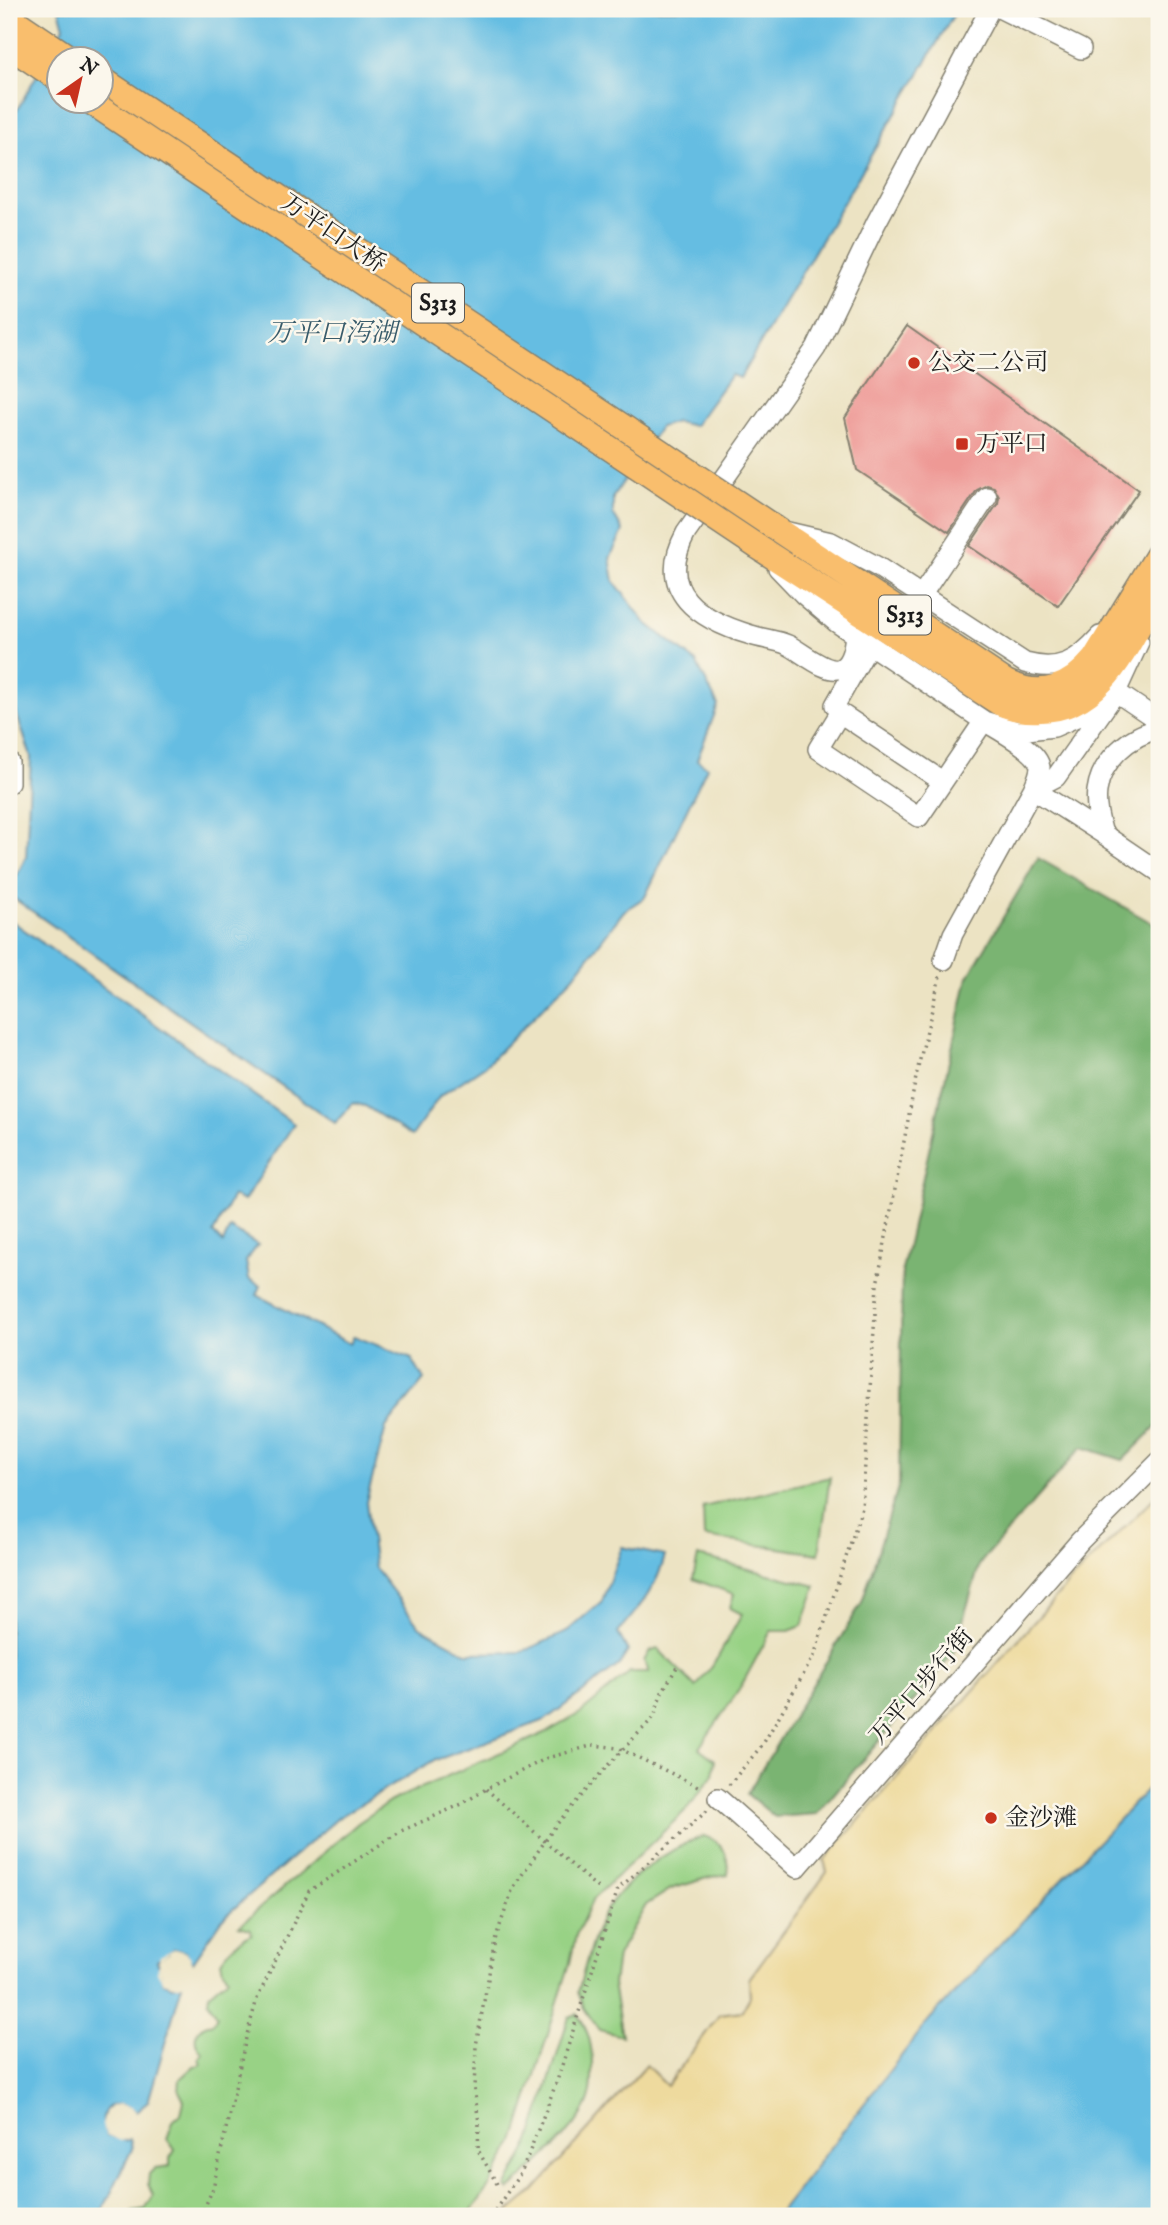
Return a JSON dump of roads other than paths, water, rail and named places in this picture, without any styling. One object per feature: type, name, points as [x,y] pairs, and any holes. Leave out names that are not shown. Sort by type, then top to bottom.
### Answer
[{"type":"main road","points":[[9,17],[52,46]]},
{"type":"main road","points":[[9,46],[46,71]]},
{"type":"main road","name":"万平口大桥","points":[[116,88],[775,528]]},
{"type":"main road","name":"万平口大桥","points":[[113,116],[758,547]]},
{"type":"main road","name":"S313","points":[[775,528],[1022,690],[1038,691],[1060,687],[1084,671],[1120,615]]},
{"type":"main road","name":"S313","points":[[758,547],[992,712]]},
{"type":"main road","points":[[1120,615],[1159,553]]},
{"type":"main road","points":[[992,712],[1055,710],[1074,705],[1088,696],[1116,664],[1155,598]]},
{"type":"street","points":[[861,638],[847,662],[841,668],[830,670],[787,645],[750,635],[707,618],[690,603],[679,587],[674,569],[677,551],[686,533],[816,348],[876,223],[990,9]]},
{"type":"street","points":[[1001,9],[1082,49]]},
{"type":"street","points":[[921,596],[987,497]]},
{"type":"street","points":[[775,528],[831,542],[878,567],[1025,663],[1048,668],[1067,663],[1087,650],[1120,615]]},
{"type":"street","points":[[758,547],[821,611],[861,638],[992,712],[1018,731],[1054,727],[1099,707],[1116,692]]},
{"type":"street","points":[[1033,789],[1056,777],[1116,692],[1134,656],[1155,598]]},
{"type":"street","points":[[861,638],[862,659],[835,705],[840,713],[942,781]]},
{"type":"street","points":[[1116,692],[1159,722]]},
{"type":"street","points":[[840,713],[818,749],[919,817],[992,712]]},
{"type":"street","points":[[944,960],[953,933],[1033,789],[1040,771],[1039,763],[1032,754],[992,712]]},
{"type":"street","points":[[1108,837],[1102,834],[1097,811],[1097,789],[1104,770],[1126,744],[1159,729]]},
{"type":"street","points":[[9,762],[9,783]]},
{"type":"street","points":[[1033,789],[1159,872]]},
{"type":"street","name":"万平口步行街","points":[[710,1793],[797,1868],[1080,1541],[1159,1462]]},
{"type":"water","name":"万平口泻湖","points":[[59,9],[957,9],[740,378],[731,375],[694,426],[676,422],[660,427],[613,497],[613,514],[623,531],[610,558],[614,581],[645,622],[696,662],[718,705],[697,760],[707,767],[645,897],[624,911],[573,977],[485,1066],[440,1096],[412,1136],[365,1106],[353,1103],[335,1123],[9,895],[26,857],[31,757],[9,691],[9,109],[17,110],[46,59],[46,116],[116,116],[116,46],[53,46],[64,27]]},
{"type":"water","points":[[9,919],[294,1124],[244,1201],[233,1196],[213,1233],[223,1243],[230,1228],[258,1245],[246,1261],[249,1279],[261,1286],[257,1295],[350,1344],[354,1336],[412,1359],[424,1380],[386,1427],[366,1502],[375,1568],[420,1627],[467,1653],[521,1652],[565,1633],[602,1601],[622,1547],[665,1556],[652,1587],[618,1633],[628,1651],[619,1665],[545,1720],[431,1762],[338,1818],[224,1917],[193,1962],[185,1952],[174,1949],[157,1961],[163,1982],[172,1986],[182,1985],[148,2102],[136,2112],[117,2105],[105,2112],[103,2119],[107,2135],[125,2141],[130,2139],[132,2149],[100,2216],[9,2216]]},
{"type":"water","points":[[1159,1777],[1159,2216],[777,2216],[930,2019]]},
{"type":"place","name":"公交二公司","points":[[914,363]]},
{"type":"place","name":"万平口","points":[[962,444]]},
{"type":"place","name":"金沙滩","points":[[991,1818]]}]
